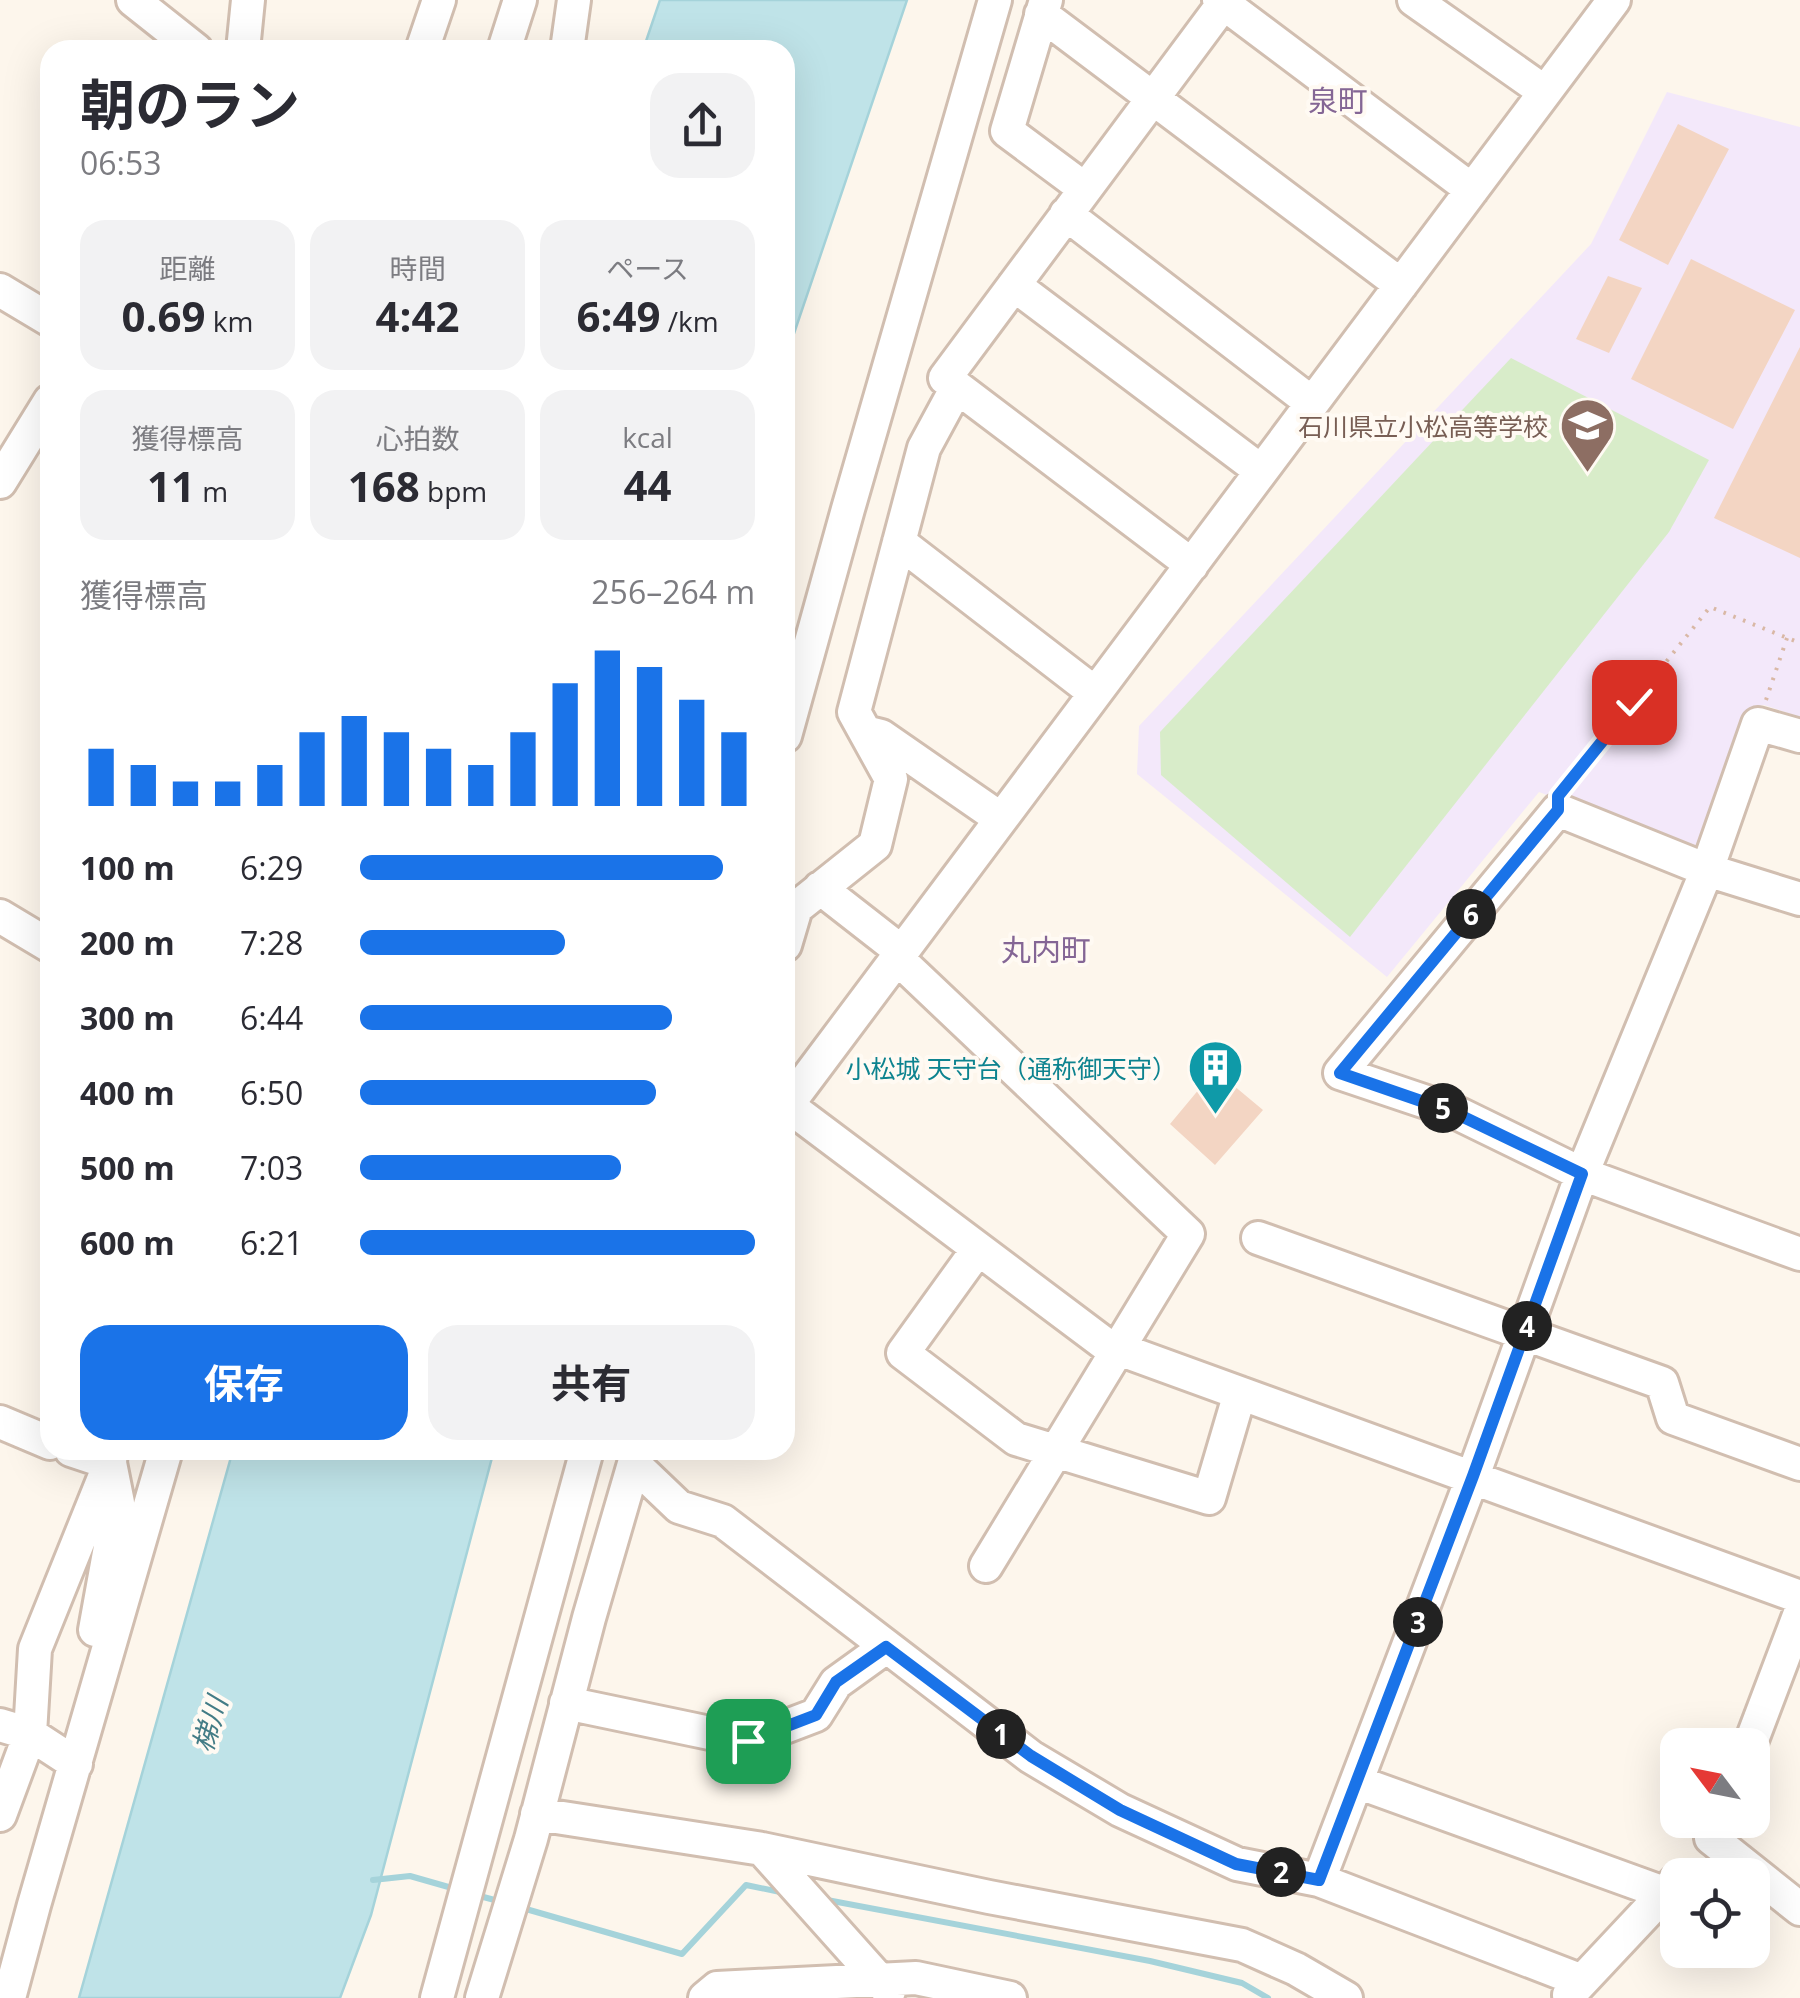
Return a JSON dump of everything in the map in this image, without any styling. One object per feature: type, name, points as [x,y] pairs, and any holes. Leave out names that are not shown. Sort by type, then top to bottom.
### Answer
[{"type":"street","points":[[133,0],[183,40]]},
{"type":"street","points":[[244,40],[248,0]]},
{"type":"street","points":[[425,40],[439,0]]},
{"type":"street","points":[[507,40],[520,0]]},
{"type":"street","points":[[568,40],[574,0]]},
{"type":"street","points":[[795,700],[995,0]]},
{"type":"street","points":[[1414,0],[1544,92]]},
{"type":"street","points":[[1192,565],[945,378],[1223,1],[1472,190]]},
{"type":"street","points":[[795,1094],[1472,190],[1544,92],[1599,6]]},
{"type":"street","points":[[1312,403],[1076,202],[1006,130],[1044,7],[1153,98],[1401,284]]},
{"type":"street","points":[[1014,286],[1262,471]]},
{"type":"street","points":[[0,290],[40,314]]},
{"type":"street","points":[[795,911],[875,845],[891,779],[854,712],[924,448],[957,387]]},
{"type":"street","points":[[0,482],[40,417]]},
{"type":"street","points":[[899,542],[1095,693]]},
{"type":"street","points":[[1319,1880],[1473,1476],[1582,1174],[1707,870],[1758,724],[1800,736]]},
{"type":"street","points":[[865,732],[881,736],[1002,819]]},
{"type":"street","points":[[1800,899],[1707,870],[1558,810],[1340,1073],[1453,1112],[1582,1174],[1800,1254]]},
{"type":"street","points":[[820,888],[900,955],[1188,1234],[986,1566]]},
{"type":"street","points":[[0,916],[40,940]]},
{"type":"street","points":[[795,1113],[1105,1344],[1473,1476],[1798,1614],[1756,1728]]},
{"type":"street","points":[[1258,1238],[1662,1383],[1673,1418],[1800,1464]]},
{"type":"street","points":[[978,1249],[903,1352],[1016,1439],[1209,1498],[1240,1393]]},
{"type":"street","points":[[0,1422],[40,1439]]},
{"type":"street","points":[[0,1815],[35,1650],[109,1460]]},
{"type":"street","points":[[94,1698],[88,1665],[118,1503],[112,1460]]},
{"type":"street","points":[[9,1998],[163,1460]]},
{"type":"street","points":[[437,1998],[584,1460]]},
{"type":"street","points":[[482,1998],[635,1460]]},
{"type":"street","points":[[639,1460],[680,1507],[723,1521],[1031,1756],[1120,1810],[1236,1864],[1319,1880],[1571,1993],[1660,1897]]},
{"type":"street","points":[[566,1704],[748,1741],[816,1715],[836,1682],[886,1647]]},
{"type":"street","points":[[15,1730],[76,1764]]},
{"type":"street","points":[[1357,1782],[1660,1878]]},
{"type":"street","points":[[537,1814],[773,1861],[1242,1945],[1296,1969],[1346,1998]]},
{"type":"street","points":[[1693,1858],[1708,1838]]},
{"type":"street","points":[[1725,1838],[1800,1909]]},
{"type":"street","points":[[773,1861],[877,1978]]},
{"type":"street","points":[[705,1998],[717,1988],[877,1978],[916,1978],[1010,1998]]},
{"type":"path","points":[[1558,810],[1558,796],[1710,608],[1800,642]]},
{"type":"path","points":[[1758,724],[1787,637]]},
{"type":"shaded area","name":"石川県立小松高等学校","points":[[1667,92],[1800,127],[1800,717],[1764,705],[1748,708],[1696,852],[1539,792],[1387,977],[1137,774],[1139,726],[1591,244]]},
{"type":"green space","points":[[1511,358],[1709,460],[1669,532],[1350,937],[1161,775],[1160,732]]},
{"type":"water","points":[[660,0],[907,0],[795,330],[795,40],[646,40]]},
{"type":"water","name":"梯川","points":[[230,1460],[491,1460],[371,1915],[340,1998],[79,1998]]},
{"type":"building","points":[[1678,124],[1729,149],[1668,265],[1619,240]]},
{"type":"building","points":[[1691,259],[1795,310],[1733,429],[1631,379]]},
{"type":"building","points":[[1608,276],[1642,288],[1609,353],[1576,339]]},
{"type":"building","points":[[1800,347],[1800,558],[1714,518]]},
{"type":"building","name":"小松城 天守台（通称御天守）","points":[[1215,1070],[1263,1110],[1215,1165],[1170,1124]]},
{"type":"waterway","points":[[373,1880],[410,1876],[459,1890]]},
{"type":"waterway","points":[[519,1907],[682,1954],[746,1885],[785,1893]]},
{"type":"waterway","points":[[476,1895],[502,1902]]},
{"type":"waterway","points":[[827,1900],[1150,1961],[1242,1983],[1268,1998]]},
{"type":"place","name":"石川県立小松高等学校","points":[[1587,475]]},
{"type":"place","name":"小松城 天守台（通称御天守）","points":[[1216,1117]]},
{"type":"district","name":"泉町","points":[[1338,100]]},
{"type":"district","name":"丸内町","points":[[1046,949]]},
{"type":"route","points":[[748,1741],[816,1715],[836,1682],[886,1647],[1031,1756],[1120,1810],[1236,1864],[1319,1880],[1473,1476],[1582,1174],[1453,1112],[1340,1073],[1558,810],[1558,796],[1634,702]]}]
